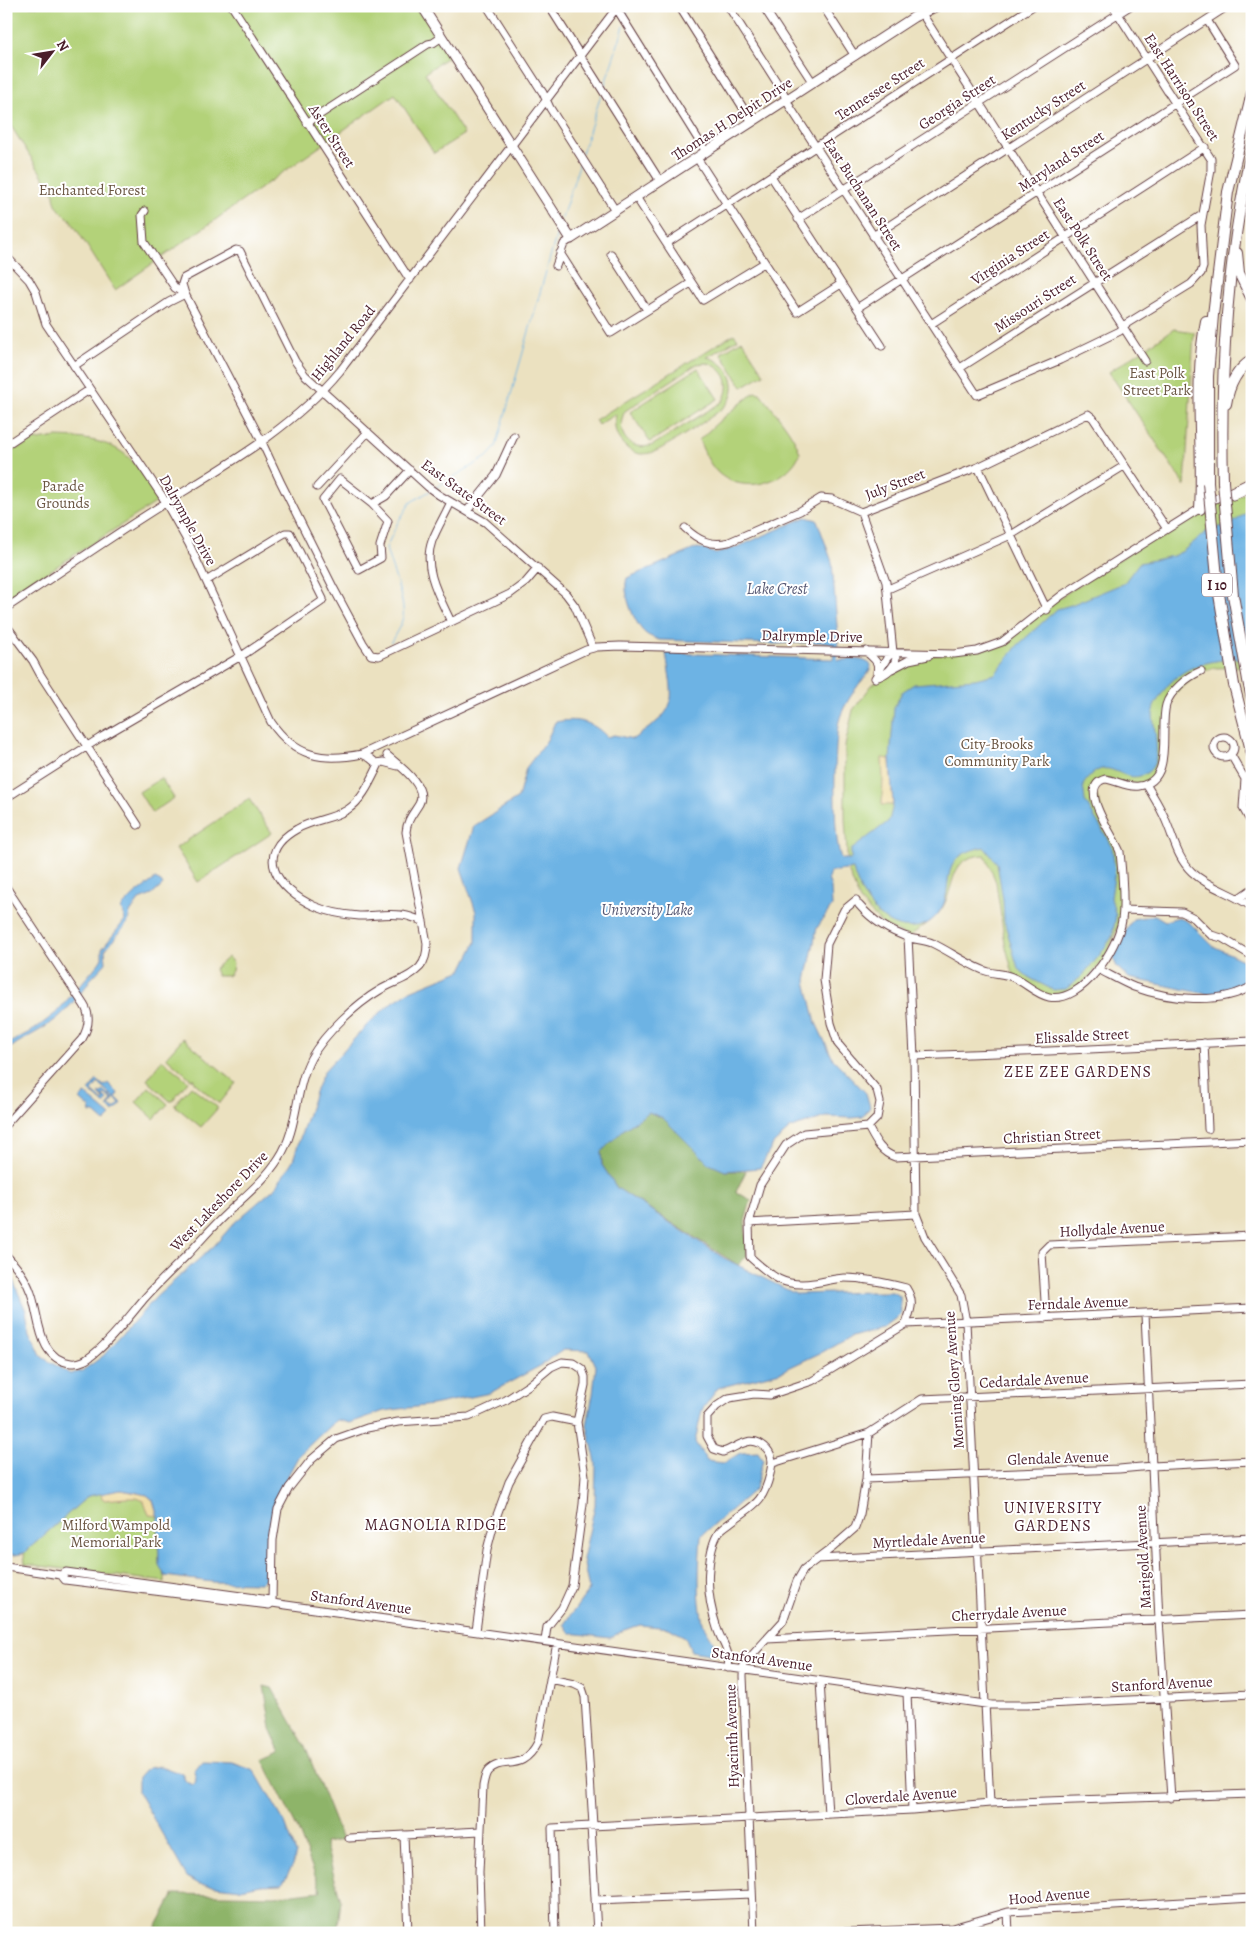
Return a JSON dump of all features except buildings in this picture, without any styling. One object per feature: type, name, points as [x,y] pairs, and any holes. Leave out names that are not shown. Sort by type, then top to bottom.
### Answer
[{"type":"highway","name":"I 10","points":[[1252,93],[1228,192],[1214,302],[1208,376],[1208,483],[1218,588],[1234,685],[1252,754]]},
{"type":"highway","name":"I 10","points":[[1252,147],[1239,208],[1226,304],[1222,376],[1223,482],[1233,595],[1252,699]]},
{"type":"highway","points":[[1239,208],[1238,266],[1243,284],[1252,299]]},
{"type":"highway","points":[[1200,509],[1199,415],[1201,352],[1208,314],[1214,302]]},
{"type":"highway","points":[[1222,447],[1227,400],[1231,384],[1240,369],[1252,360]]},
{"type":"main road","points":[[422,6],[569,236]]},
{"type":"main road","name":"Thomas H Delpit Drive","points":[[569,236],[660,182],[914,18],[920,10],[937,6]]},
{"type":"street","name":"Aster Street","points":[[232,6],[410,280]]},
{"type":"street","points":[[487,6],[615,210]]},
{"type":"street","points":[[549,6],[660,182]]},
{"type":"street","points":[[679,6],[752,122]]},
{"type":"street","name":"East Buchanan Street","points":[[728,6],[844,191],[977,395],[1077,352],[1120,331],[1124,327]]},
{"type":"street","points":[[764,6],[813,83]]},
{"type":"street","points":[[822,6],[854,56]]},
{"type":"street","name":"Tennessee Street","points":[[667,244],[1032,6]]},
{"type":"street","name":"East Harrison Street","points":[[1113,6],[1205,147],[1210,155],[1212,164],[1202,214],[1203,267],[1200,275],[1191,284],[1124,327]]},
{"type":"street","name":"Georgia Street","points":[[798,219],[1130,6]]},
{"type":"street","name":"Kentucky Street","points":[[873,236],[1228,6]]},
{"type":"street","points":[[616,7],[628,30],[706,152]]},
{"type":"street","name":"Highland Road","points":[[6,608],[261,442],[300,413],[323,391],[410,280],[616,7]]},
{"type":"street","name":"East Polk Street","points":[[920,10],[1145,361]]},
{"type":"street","name":"Maryland Street","points":[[857,308],[1235,65],[1207,20]]},
{"type":"street","points":[[307,123],[428,44],[433,43],[441,35]]},
{"type":"street","name":"Virginia Street","points":[[931,324],[1205,147]]},
{"type":"street","points":[[697,158],[797,312],[841,284]]},
{"type":"street","points":[[771,176],[882,346]]},
{"type":"street","points":[[636,197],[703,300],[764,263]]},
{"type":"street","points":[[145,211],[142,215],[144,242],[175,288],[186,294],[294,510],[368,652],[375,656],[396,648],[510,594],[526,582],[538,568]]},
{"type":"street","name":"Missouri Street","points":[[960,368],[1202,214]]},
{"type":"street","name":"Thomas H Delpit Drive","points":[[556,266],[569,236]]},
{"type":"street","name":"East State Street","points":[[186,294],[182,284],[185,277],[236,250],[241,252],[297,364],[305,375],[428,487],[485,522],[538,568],[571,600],[593,648]]},
{"type":"street","points":[[560,253],[611,333],[691,283]]},
{"type":"street","points":[[611,254],[647,310]]},
{"type":"street","name":"Dalrymple Drive","points":[[6,256],[32,285],[44,320],[165,503],[188,544],[243,655],[271,722],[288,741],[301,750],[320,757],[340,759],[362,754],[593,648],[620,646],[937,654],[969,653],[992,646],[1006,639],[1046,608],[1167,529],[1252,481]]},
{"type":"street","points":[[71,363],[169,302],[186,294]]},
{"type":"street","points":[[6,446],[89,390]]},
{"type":"street","name":"July Street","points":[[685,528],[698,539],[717,544],[729,542],[800,511],[821,498],[832,499],[861,512],[978,467],[1083,415],[1089,414],[1094,418],[1124,466]]},
{"type":"street","points":[[317,487],[368,432]]},
{"type":"street","points":[[467,511],[496,475],[514,436]]},
{"type":"street","points":[[888,589],[1010,535],[1124,466],[1167,529]]},
{"type":"street","points":[[978,467],[1046,608]]},
{"type":"street","points":[[372,504],[386,496],[410,470]]},
{"type":"street","points":[[340,479],[372,504],[388,521],[380,546],[381,558],[359,570],[324,500],[340,479]]},
{"type":"street","name":"Dalrymple Drive","points":[[1200,509],[1252,487]]},
{"type":"street","points":[[451,502],[432,541],[429,558],[434,583],[452,622]]},
{"type":"street","points":[[861,512],[888,589],[893,652],[896,661],[889,671]]},
{"type":"street","points":[[6,798],[87,746],[243,655],[323,599],[290,534],[285,533],[206,580]]},
{"type":"street","points":[[6,625],[33,661],[138,825]]},
{"type":"street","points":[[866,651],[877,661],[876,675]]},
{"type":"street","points":[[876,675],[893,652]]},
{"type":"street","points":[[876,675],[875,678],[909,660],[937,654]]},
{"type":"street","points":[[728,1668],[728,1652],[717,1630],[711,1605],[708,1570],[712,1549],[720,1531],[756,1504],[766,1490],[773,1463],[769,1452],[761,1443],[754,1440],[723,1452],[714,1449],[707,1436],[707,1418],[717,1406],[729,1398],[754,1394],[770,1395],[812,1381],[906,1324],[912,1298],[906,1288],[888,1283],[844,1278],[811,1284],[786,1283],[770,1275],[750,1257],[749,1223],[760,1185],[786,1145],[804,1133],[868,1127],[877,1118],[880,1102],[877,1090],[838,1044],[831,1023],[824,980],[827,944],[844,910],[858,902],[876,921],[908,937],[932,943],[984,970],[1011,976],[1048,997],[1064,996],[1072,993],[1098,969],[1107,956],[1121,926],[1123,910],[1120,852],[1094,802],[1094,790],[1098,782],[1105,779],[1132,786],[1146,784],[1156,775],[1162,761],[1166,704],[1182,683],[1201,671]]},
{"type":"street","name":"Dalrymple Drive","points":[[387,754],[400,736]]},
{"type":"street","points":[[370,758],[376,748],[384,748],[387,754],[364,793],[347,810],[299,827],[284,837],[274,853],[274,874],[281,883],[295,894],[315,906],[359,916],[402,914],[423,921]]},
{"type":"street","points":[[362,754],[374,762],[405,769]]},
{"type":"street","name":"West Lakeshore Drive","points":[[6,1255],[21,1272],[31,1292],[42,1335],[48,1349],[56,1357],[69,1362],[79,1362],[90,1357],[110,1339],[144,1299],[269,1172],[279,1158],[289,1138],[305,1073],[312,1057],[328,1036],[359,1005],[382,989],[407,977],[420,967],[426,958],[427,951],[423,921],[406,832],[410,817],[420,802],[420,797],[412,778],[405,769],[387,754]]},
{"type":"street","points":[[1231,754],[1245,779],[1246,788],[1243,808],[1252,824]]},
{"type":"street","points":[[1146,784],[1168,824],[1177,852],[1188,868],[1201,879],[1239,898],[1252,907]]},
{"type":"street","points":[[6,887],[84,1004],[89,1022],[82,1039],[6,1124]]},
{"type":"street","points":[[1239,898],[1252,889]]},
{"type":"street","points":[[1123,910],[1177,910],[1194,918],[1211,934],[1222,938],[1252,956]]},
{"type":"street","name":"Morning Glory Avenue","points":[[908,937],[914,1056],[916,1214],[925,1237],[961,1295],[966,1322],[990,1803]]},
{"type":"street","points":[[1098,969],[1133,986],[1200,999],[1221,997],[1252,986]]},
{"type":"street","name":"Elissalde Street","points":[[914,1056],[1252,1041]]},
{"type":"street","points":[[1204,1043],[1208,1129]]},
{"type":"street","name":"Christian Street","points":[[868,1127],[885,1154],[895,1157],[1252,1140]]},
{"type":"street","points":[[749,1223],[916,1214]]},
{"type":"street","name":"Hollydale Avenue","points":[[1046,1318],[1042,1252],[1049,1245],[1252,1236]]},
{"type":"street","name":"Ferndale Avenue","points":[[906,1324],[1252,1308]]},
{"type":"street","name":"Marigold Avenue","points":[[1145,1314],[1159,1620],[1171,1798]]},
{"type":"street","points":[[272,1603],[273,1540],[278,1509],[289,1488],[311,1460],[336,1439],[366,1428],[398,1422],[469,1418],[506,1400],[529,1385],[551,1367],[562,1362],[573,1363],[582,1369],[585,1377],[577,1422],[585,1476],[572,1586],[562,1608],[547,1627],[545,1641]]},
{"type":"street","name":"Cedardale Avenue","points":[[773,1463],[869,1434],[922,1399],[1252,1384]]},
{"type":"street","points":[[476,1631],[486,1550],[509,1482],[544,1420],[552,1417],[577,1422]]},
{"type":"street","name":"Hyacinth Avenue","points":[[754,1933],[744,1664],[783,1621],[797,1581],[804,1569],[855,1528],[860,1514],[866,1479],[869,1434]]},
{"type":"street","name":"Glendale Avenue","points":[[866,1479],[1118,1469],[1252,1461]]},
{"type":"street","name":"Myrtledale Avenue","points":[[817,1559],[1252,1538]]},
{"type":"street","name":"Stanford Avenue","points":[[6,1567],[61,1575],[65,1580],[269,1605],[272,1603],[986,1704],[1027,1705],[1252,1694]]},
{"type":"street","name":"Cherrydale Avenue","points":[[767,1639],[1252,1615]]},
{"type":"street","points":[[481,1933],[479,1872],[483,1786],[487,1772],[494,1766],[521,1761],[532,1754],[538,1742],[556,1643]]},
{"type":"street","points":[[550,1679],[574,1684],[582,1688],[585,1697],[596,1933]]},
{"type":"street","points":[[820,1681],[828,1814]]},
{"type":"street","points":[[907,1693],[912,1810]]},
{"type":"street","name":"Cloverdale Avenue","points":[[555,1933],[552,1828],[912,1810],[990,1803],[1252,1794]]},
{"type":"street","points":[[349,1838],[480,1831]]},
{"type":"street","points":[[404,1835],[408,1933]]},
{"type":"street","points":[[595,1900],[752,1894]]},
{"type":"street","name":"Hood Avenue","points":[[820,1933],[952,1928],[1008,1912],[1252,1898]]},
{"type":"street","points":[[1008,1912],[1009,1933]]},
{"type":"green space","name":"Enchanted Forest","points":[[6,6],[422,6],[453,53],[425,73],[464,134],[434,153],[395,94],[115,290],[70,219],[57,205],[54,194],[6,118]]},
{"type":"green space","name":"East Polk Street Park","points":[[1174,329],[1194,332],[1185,486],[1109,372]]},
{"type":"green space","points":[[734,334],[738,339],[707,357],[715,360],[727,369],[733,382],[731,397],[727,404],[705,421],[662,448],[647,454],[633,452],[617,436],[616,414],[598,425],[595,420]],"holes":[[[707,363],[714,365],[726,378],[727,389],[722,402],[653,445],[637,446],[626,439],[621,426],[625,411],[697,364]]]},
{"type":"green space","points":[[742,340],[764,374],[742,387],[721,353]]},
{"type":"green space","points":[[698,368],[718,399],[650,442],[630,412]]},
{"type":"green space","points":[[755,392],[760,393],[783,422],[800,453],[795,463],[778,477],[768,482],[746,484],[735,482],[720,475],[709,461],[699,440]]},
{"type":"green space","name":"Parade Grounds","points":[[57,437],[78,438],[98,442],[117,449],[137,466],[157,502],[6,599],[6,454],[32,441]]},
{"type":"green space","name":"City-Brooks Community Park","points":[[1252,490],[1252,667],[1214,668],[1201,671],[1169,699],[1163,757],[1156,775],[1143,785],[1103,779],[1094,790],[1118,847],[1123,914],[1105,959],[1077,989],[1048,997],[1014,977],[1005,944],[996,882],[985,855],[964,861],[959,867],[946,901],[930,922],[908,937],[883,925],[860,901],[848,870],[845,818],[845,746],[853,710],[872,685],[902,664],[937,654],[992,646],[1045,607],[1176,523]]},
{"type":"green space","points":[[161,778],[174,798],[152,813],[139,792]]},
{"type":"green space","points":[[249,799],[272,833],[198,882],[176,848]]},
{"type":"green space","points":[[228,957],[233,963],[232,971],[228,976],[217,976],[214,969]]},
{"type":"green space","points":[[183,1038],[236,1083],[220,1103],[167,1058]]},
{"type":"green space","points":[[162,1060],[188,1081],[172,1101],[147,1080]]},
{"type":"green space","points":[[191,1086],[217,1107],[201,1127],[175,1106]]},
{"type":"green space","points":[[149,1087],[168,1104],[154,1119],[136,1102]]},
{"type":"green space","points":[[648,1112],[663,1118],[725,1171],[746,1171],[736,1192],[751,1200],[745,1221],[747,1256],[738,1265],[617,1188],[602,1165],[601,1152],[623,1130]]},
{"type":"green space","name":"Milford Wampold Memorial Park","points":[[105,1492],[153,1500],[158,1517],[159,1564],[165,1576],[165,1582],[25,1564],[24,1553],[88,1496]]},
{"type":"green space","points":[[264,1686],[272,1688],[305,1746],[342,1840],[325,1843],[341,1901],[337,1933],[153,1933],[174,1894],[275,1896],[321,1891],[298,1830],[263,1760],[281,1752],[272,1733]]},
{"type":"sand","points":[[882,758],[890,759],[893,805],[882,805]]},
{"type":"sand","points":[[121,1490],[147,1495],[153,1500],[158,1516],[149,1515],[144,1501],[137,1498],[105,1500],[102,1498],[101,1493]]},
{"type":"water","name":"University Lake","points":[[1252,510],[1252,658],[1213,661],[1201,664],[1179,675],[1169,684],[1154,708],[1156,759],[1149,771],[1140,776],[1131,777],[1116,771],[1101,769],[1092,774],[1083,785],[1085,801],[1112,846],[1115,870],[1111,898],[1116,916],[1112,937],[1081,977],[1066,989],[1053,990],[1028,977],[1018,968],[1004,921],[1003,900],[997,863],[984,847],[965,853],[956,860],[950,871],[945,899],[938,914],[926,924],[915,927],[903,927],[892,924],[874,910],[861,891],[853,869],[830,872],[828,879],[831,887],[832,906],[817,928],[806,981],[816,1023],[833,1059],[866,1093],[870,1107],[863,1117],[826,1117],[791,1128],[774,1143],[760,1168],[725,1171],[709,1164],[663,1118],[649,1112],[623,1130],[601,1152],[602,1165],[617,1188],[724,1258],[796,1294],[892,1292],[900,1296],[901,1315],[885,1327],[851,1335],[820,1353],[780,1372],[718,1388],[702,1410],[695,1442],[707,1461],[724,1463],[740,1453],[758,1452],[763,1460],[755,1489],[701,1536],[699,1579],[701,1612],[703,1623],[715,1647],[715,1655],[691,1651],[685,1637],[669,1628],[640,1625],[624,1630],[610,1638],[570,1633],[564,1624],[589,1590],[583,1559],[595,1505],[596,1463],[587,1425],[596,1366],[589,1351],[563,1350],[540,1366],[490,1393],[432,1405],[384,1411],[350,1423],[336,1420],[299,1455],[277,1496],[267,1549],[268,1576],[260,1583],[212,1582],[165,1576],[159,1565],[158,1517],[153,1500],[147,1495],[121,1490],[88,1496],[24,1553],[6,1554],[6,1271],[12,1278],[26,1311],[30,1331],[42,1357],[70,1374],[82,1371],[103,1356],[157,1296],[214,1246],[234,1223],[276,1187],[293,1160],[315,1092],[324,1071],[369,1023],[390,1004],[410,991],[462,970],[476,942],[476,912],[461,868],[474,826],[518,798],[526,768],[547,740],[555,722],[570,720],[584,722],[596,727],[607,737],[614,735],[633,739],[659,720],[670,704],[671,684],[666,653],[833,659],[834,647],[826,642],[775,644],[659,640],[646,634],[633,615],[626,591],[627,578],[697,548],[716,554],[742,545],[806,517],[817,520],[832,562],[838,660],[860,660],[871,665],[868,674],[859,684],[844,708],[837,732],[835,815],[837,835],[842,859],[851,859],[851,850],[889,821],[893,805],[890,759],[894,708],[902,692],[914,684],[975,679],[995,674],[1018,645],[1057,609],[1124,583],[1139,563],[1173,556],[1183,551],[1206,532],[1234,522]]},
{"type":"water","points":[[155,879],[163,885],[152,895],[139,900],[130,913],[128,922],[105,950],[106,963],[72,1003],[60,1016],[49,1024],[6,1051],[6,1045],[35,1029],[56,1013],[99,963],[102,958],[102,949],[125,920],[121,908]]},
{"type":"water","points":[[1155,915],[1165,921],[1179,917],[1190,923],[1213,946],[1247,962],[1252,976],[1239,986],[1224,993],[1206,994],[1129,978],[1117,967],[1113,958],[1122,936],[1133,919]]},
{"type":"water","points":[[97,1080],[104,1086],[108,1083],[118,1093],[116,1097],[122,1103],[114,1112],[107,1107],[112,1100],[105,1094],[103,1095],[108,1100],[104,1104],[89,1091]],"holes":[[[98,1083],[120,1103],[114,1109],[109,1106],[114,1100],[104,1091],[99,1094],[104,1099],[103,1101],[92,1091]]]},
{"type":"water","points":[[85,1094],[111,1116],[105,1122],[95,1113],[91,1113],[90,1108],[80,1099]]},
{"type":"water","points":[[202,1761],[232,1762],[254,1770],[285,1823],[296,1853],[293,1865],[282,1884],[261,1885],[241,1889],[199,1884],[187,1877],[138,1792],[138,1778],[147,1768],[160,1766],[182,1774],[186,1782],[194,1785],[196,1780],[194,1771]]},
{"type":"waterway","points":[[626,18],[628,6]]},
{"type":"waterway","points":[[604,87],[624,26]]},
{"type":"waterway","points":[[582,153],[601,95]]},
{"type":"waterway","points":[[562,218],[580,162]]},
{"type":"waterway","points":[[435,488],[487,457],[496,447],[559,226]]},
{"type":"waterway","points":[[391,642],[401,624],[403,610],[400,593],[386,548],[398,522],[411,502],[430,491]]},
{"type":"district","name":"ZEE ZEE GARDENS","points":[[1078,1072]]},
{"type":"district","name":"UNIVERSITY GARDENS","points":[[1053,1517]]},
{"type":"district","name":"MAGNOLIA RIDGE","points":[[436,1525]]},
{"type":"water label","name":"Lake Crest","points":[[777,589]]}]
